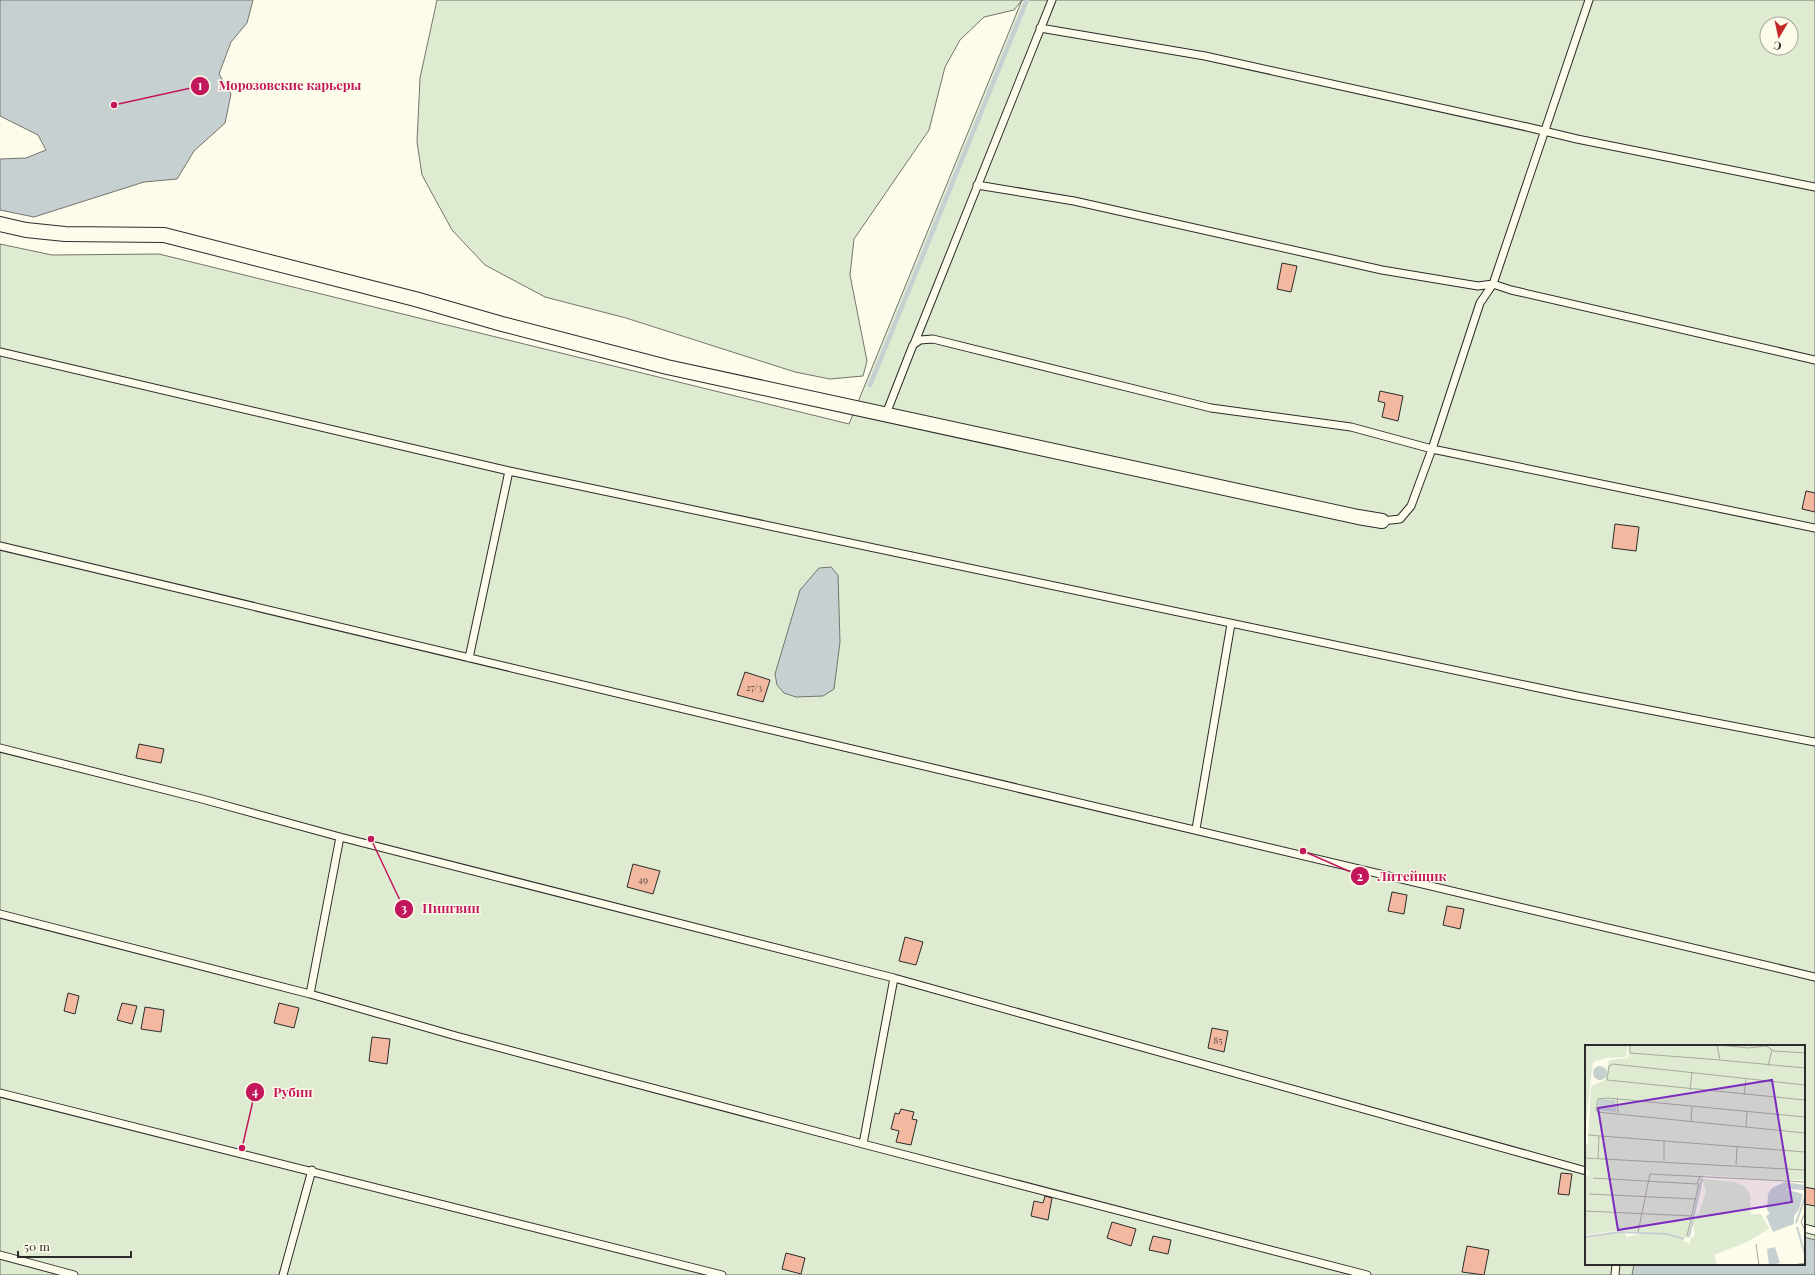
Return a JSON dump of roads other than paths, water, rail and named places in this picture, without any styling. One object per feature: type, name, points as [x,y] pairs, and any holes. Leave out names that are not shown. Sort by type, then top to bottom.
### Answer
[{"type":"street","points":[[0,224],[26,230],[65,234],[164,236],[415,299],[502,324],[666,367],[1343,514],[1382,521]]},
{"type":"lane","points":[[886,414],[1052,0]]},
{"type":"lane","points":[[1382,521],[1400,519],[1411,506],[1432,449],[1480,303],[1493,284],[1589,0]]},
{"type":"lane","points":[[1040,28],[1205,56],[1577,139],[1815,187]]},
{"type":"lane","points":[[977,185],[1074,201],[1382,270],[1478,286],[1493,284],[1511,290],[1815,360]]},
{"type":"lane","points":[[914,345],[920,340],[933,339],[1211,408],[1351,427],[1432,449],[1815,528]]},
{"type":"lane","points":[[0,352],[509,471],[1231,624],[1585,697],[1815,742]]},
{"type":"lane","points":[[469,658],[509,471]]},
{"type":"lane","points":[[0,546],[1815,977]]},
{"type":"lane","points":[[1196,829],[1231,624]]},
{"type":"lane","points":[[0,748],[340,837],[894,978],[1585,1171]]},
{"type":"lane","points":[[310,994],[340,837]]},
{"type":"lane","points":[[0,914],[310,994],[456,1036],[863,1144],[1366,1275]]},
{"type":"lane","points":[[863,1144],[894,978]]},
{"type":"lane","points":[[0,1093],[312,1170],[722,1275]]},
{"type":"lane","points":[[283,1275],[312,1170]]},
{"type":"lane","points":[[1805,1228],[1815,1231]]},
{"type":"lane","points":[[0,1255],[74,1275]]},
{"type":"lane","points":[[1615,1275],[1616,1265]]},
{"type":"waterway","points":[[870,385],[1027,0]]},
{"type":"place","name":"Морозовские карьеры","points":[[114,105]]},
{"type":"place","name":"Пингвин","points":[[371,839]]},
{"type":"place","name":"Литейщик","points":[[1303,851]]},
{"type":"place","name":"Рубин","points":[[242,1148]]}]
